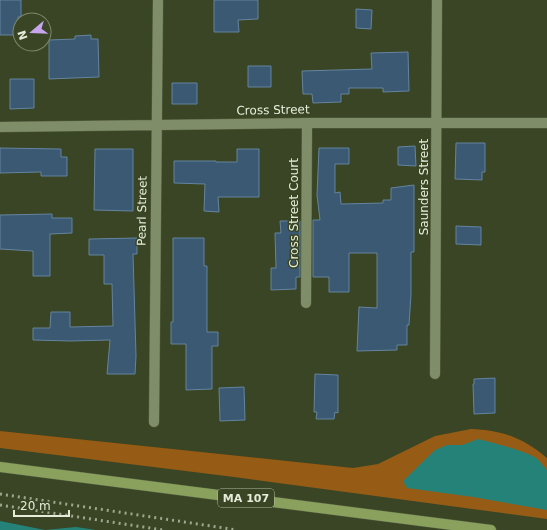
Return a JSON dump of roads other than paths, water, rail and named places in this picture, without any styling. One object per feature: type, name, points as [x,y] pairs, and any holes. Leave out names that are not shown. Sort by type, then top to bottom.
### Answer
[{"type":"main road","name":"MA 107","points":[[0,467],[491,530]]},
{"type":"street","name":"Pearl Street","points":[[154,422],[158,0]]},
{"type":"street","name":"Saunders Street","points":[[435,374],[437,0]]},
{"type":"street","name":"Cross Street","points":[[0,126],[437,122],[547,123]]},
{"type":"street","name":"Cross Street Court","points":[[306,303],[307,123]]},
{"type":"water","points":[[478,439],[499,444],[531,455],[539,461],[547,470],[547,510],[473,497],[407,488],[403,481],[435,450],[447,445],[462,445]]},
{"type":"water","points":[[0,521],[45,530],[0,530]]},
{"type":"water","points":[[76,527],[96,530],[45,530]]},
{"type":"railway","points":[[0,494],[237,530]]},
{"type":"railway","points":[[0,505],[163,530]]}]
